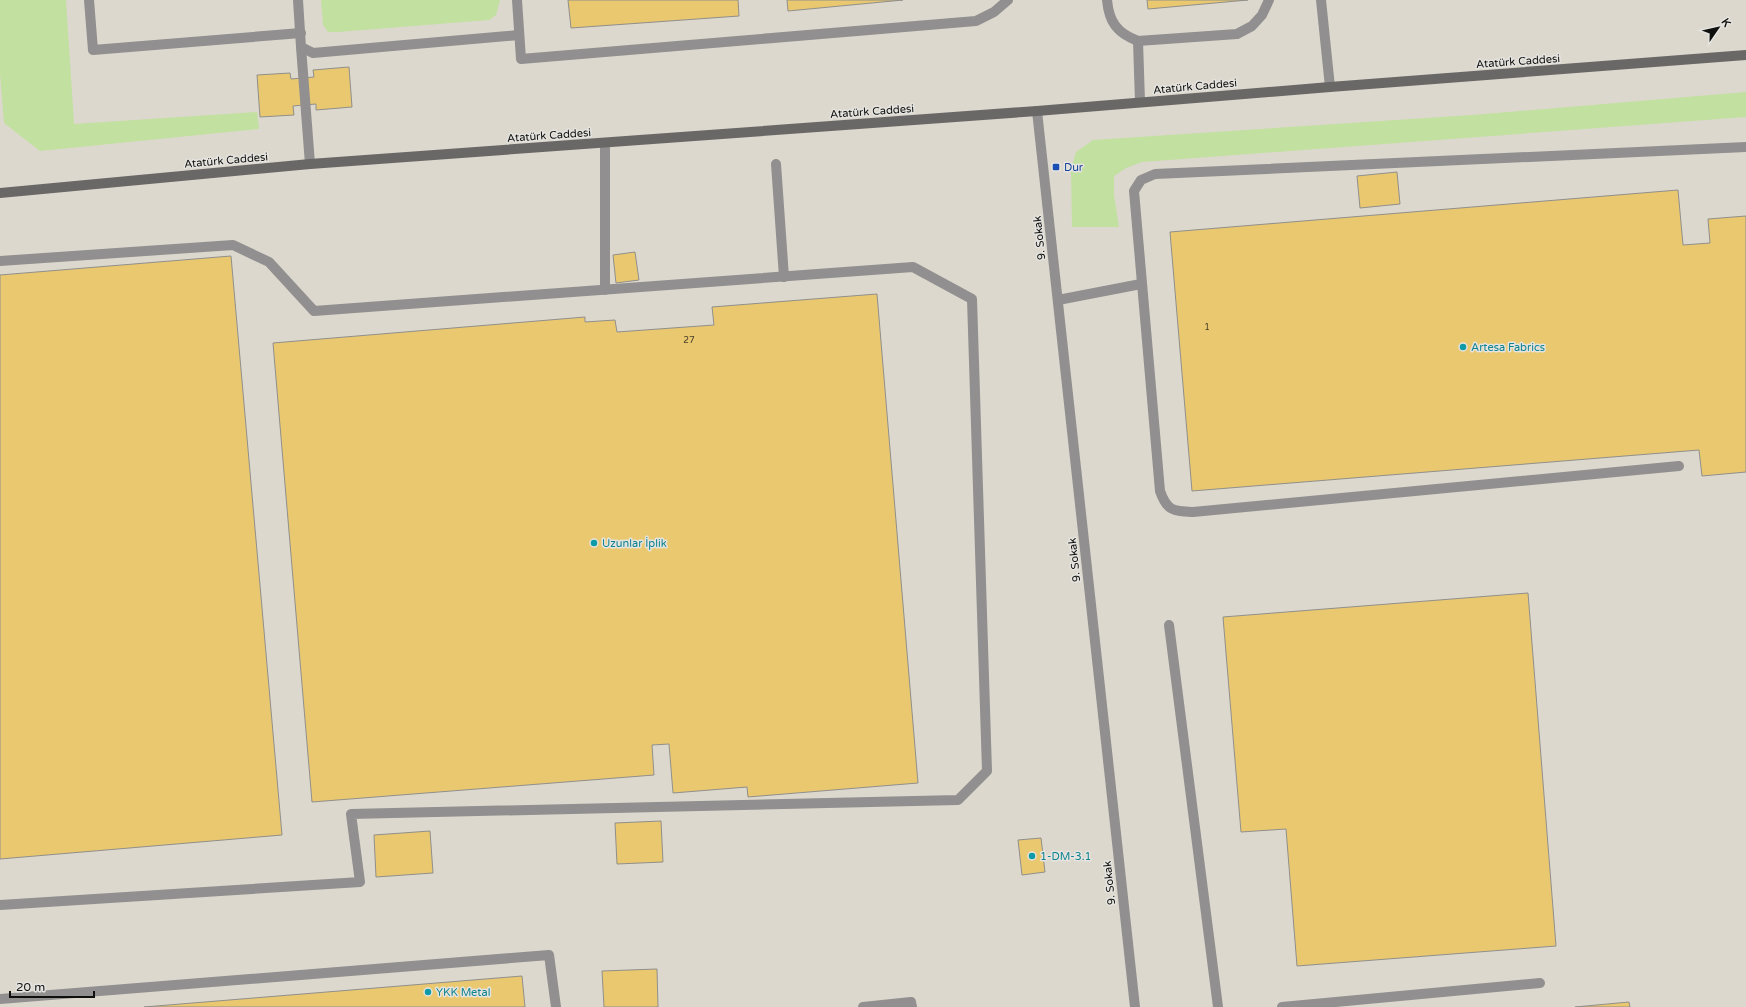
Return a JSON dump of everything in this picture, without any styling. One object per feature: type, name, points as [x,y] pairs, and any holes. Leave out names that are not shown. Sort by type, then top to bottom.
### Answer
[{"type":"street","points":[[89,0],[93,50],[301,34]]},
{"type":"street","points":[[298,0],[310,164]]},
{"type":"street","points":[[517,0],[521,59],[976,21],[994,12],[1008,0]]},
{"type":"street","points":[[1107,0],[1108,14],[1115,26],[1125,36],[1138,41],[1237,34],[1252,26],[1262,15],[1269,0]]},
{"type":"street","points":[[1321,0],[1330,87]]},
{"type":"street","points":[[302,46],[313,53],[519,35]]},
{"type":"street","points":[[1138,41],[1140,102]]},
{"type":"street","name":"Atatürk Caddesi","points":[[0,193],[310,164],[1037,111],[1746,55]]},
{"type":"street","name":"9. Sokak","points":[[1037,111],[1135,1007]]},
{"type":"street","points":[[605,143],[605,290]]},
{"type":"street","points":[[1679,466],[1201,511],[1175,511],[1164,503],[1160,491],[1134,191],[1141,180],[1155,174],[1746,147]]},
{"type":"street","points":[[776,164],[784,277]]},
{"type":"street","points":[[0,261],[233,245],[269,262],[314,311],[913,268],[972,300],[987,771],[958,800],[351,814],[360,882],[0,905]]},
{"type":"street","points":[[1058,300],[1141,284]]},
{"type":"street","points":[[1169,625],[1218,1007]]},
{"type":"street","points":[[0,999],[549,955],[556,1007]]},
{"type":"street","points":[[1282,1007],[1540,983]]},
{"type":"street","points":[[863,1007],[911,1002],[912,1007]]},
{"type":"shaded area","points":[[0,0],[1746,0],[1746,1007],[0,1007]]},
{"type":"green space","points":[[0,0],[66,0],[74,124],[257,112],[259,129],[40,151],[4,123],[0,73]]},
{"type":"green space","points":[[321,0],[500,0],[496,15],[489,20],[328,32],[323,25]]},
{"type":"green space","points":[[1746,92],[1746,117],[1142,162],[1126,168],[1114,176],[1114,195],[1119,227],[1072,227],[1071,170],[1076,152],[1093,140],[1472,115]]},
{"type":"building","points":[[568,0],[738,0],[739,16],[571,28]]},
{"type":"building","points":[[787,0],[903,0],[788,11]]},
{"type":"building","points":[[1147,0],[1248,0],[1148,9]]},
{"type":"building","points":[[349,67],[352,107],[316,110],[316,104],[293,106],[294,115],[260,117],[257,75],[290,73],[291,79],[314,77],[313,70]]},
{"type":"building","points":[[1397,172],[1400,204],[1360,208],[1357,176]]},
{"type":"building","name":"Artesa Fabrics","points":[[1678,190],[1683,245],[1710,243],[1708,219],[1746,216],[1746,472],[1702,476],[1699,450],[1192,491],[1170,232]]},
{"type":"building","points":[[635,252],[639,280],[616,283],[613,255]]},
{"type":"building","points":[[231,256],[282,835],[0,859],[0,275]]},
{"type":"building","name":"Uzunlar İplik","points":[[877,294],[918,783],[748,797],[747,787],[673,793],[669,744],[652,745],[654,775],[312,802],[273,343],[585,317],[585,322],[615,320],[617,332],[714,325],[712,307]]},
{"type":"building","points":[[1528,593],[1556,946],[1297,966],[1286,829],[1241,832],[1223,617]]},
{"type":"building","points":[[661,821],[663,862],[617,864],[615,823]]},
{"type":"building","points":[[430,831],[433,873],[376,877],[374,835]]},
{"type":"building","name":"1-DM-3.1","points":[[1041,838],[1045,872],[1022,875],[1018,840]]},
{"type":"building","points":[[657,969],[658,1007],[604,1007],[602,971]]},
{"type":"building","name":"YKK Metal","points":[[522,976],[525,1007],[144,1007]]},
{"type":"building","points":[[1629,1002],[1630,1007],[1575,1007]]},
{"type":"place","name":"Dur","points":[[1056,167]]},
{"type":"place","name":"Artesa Fabrics","points":[[1463,347]]},
{"type":"place","name":"Uzunlar İplik","points":[[594,543]]},
{"type":"place","name":"1-DM-3.1","points":[[1032,856]]},
{"type":"place","name":"YKK Metal","points":[[428,992]]}]
